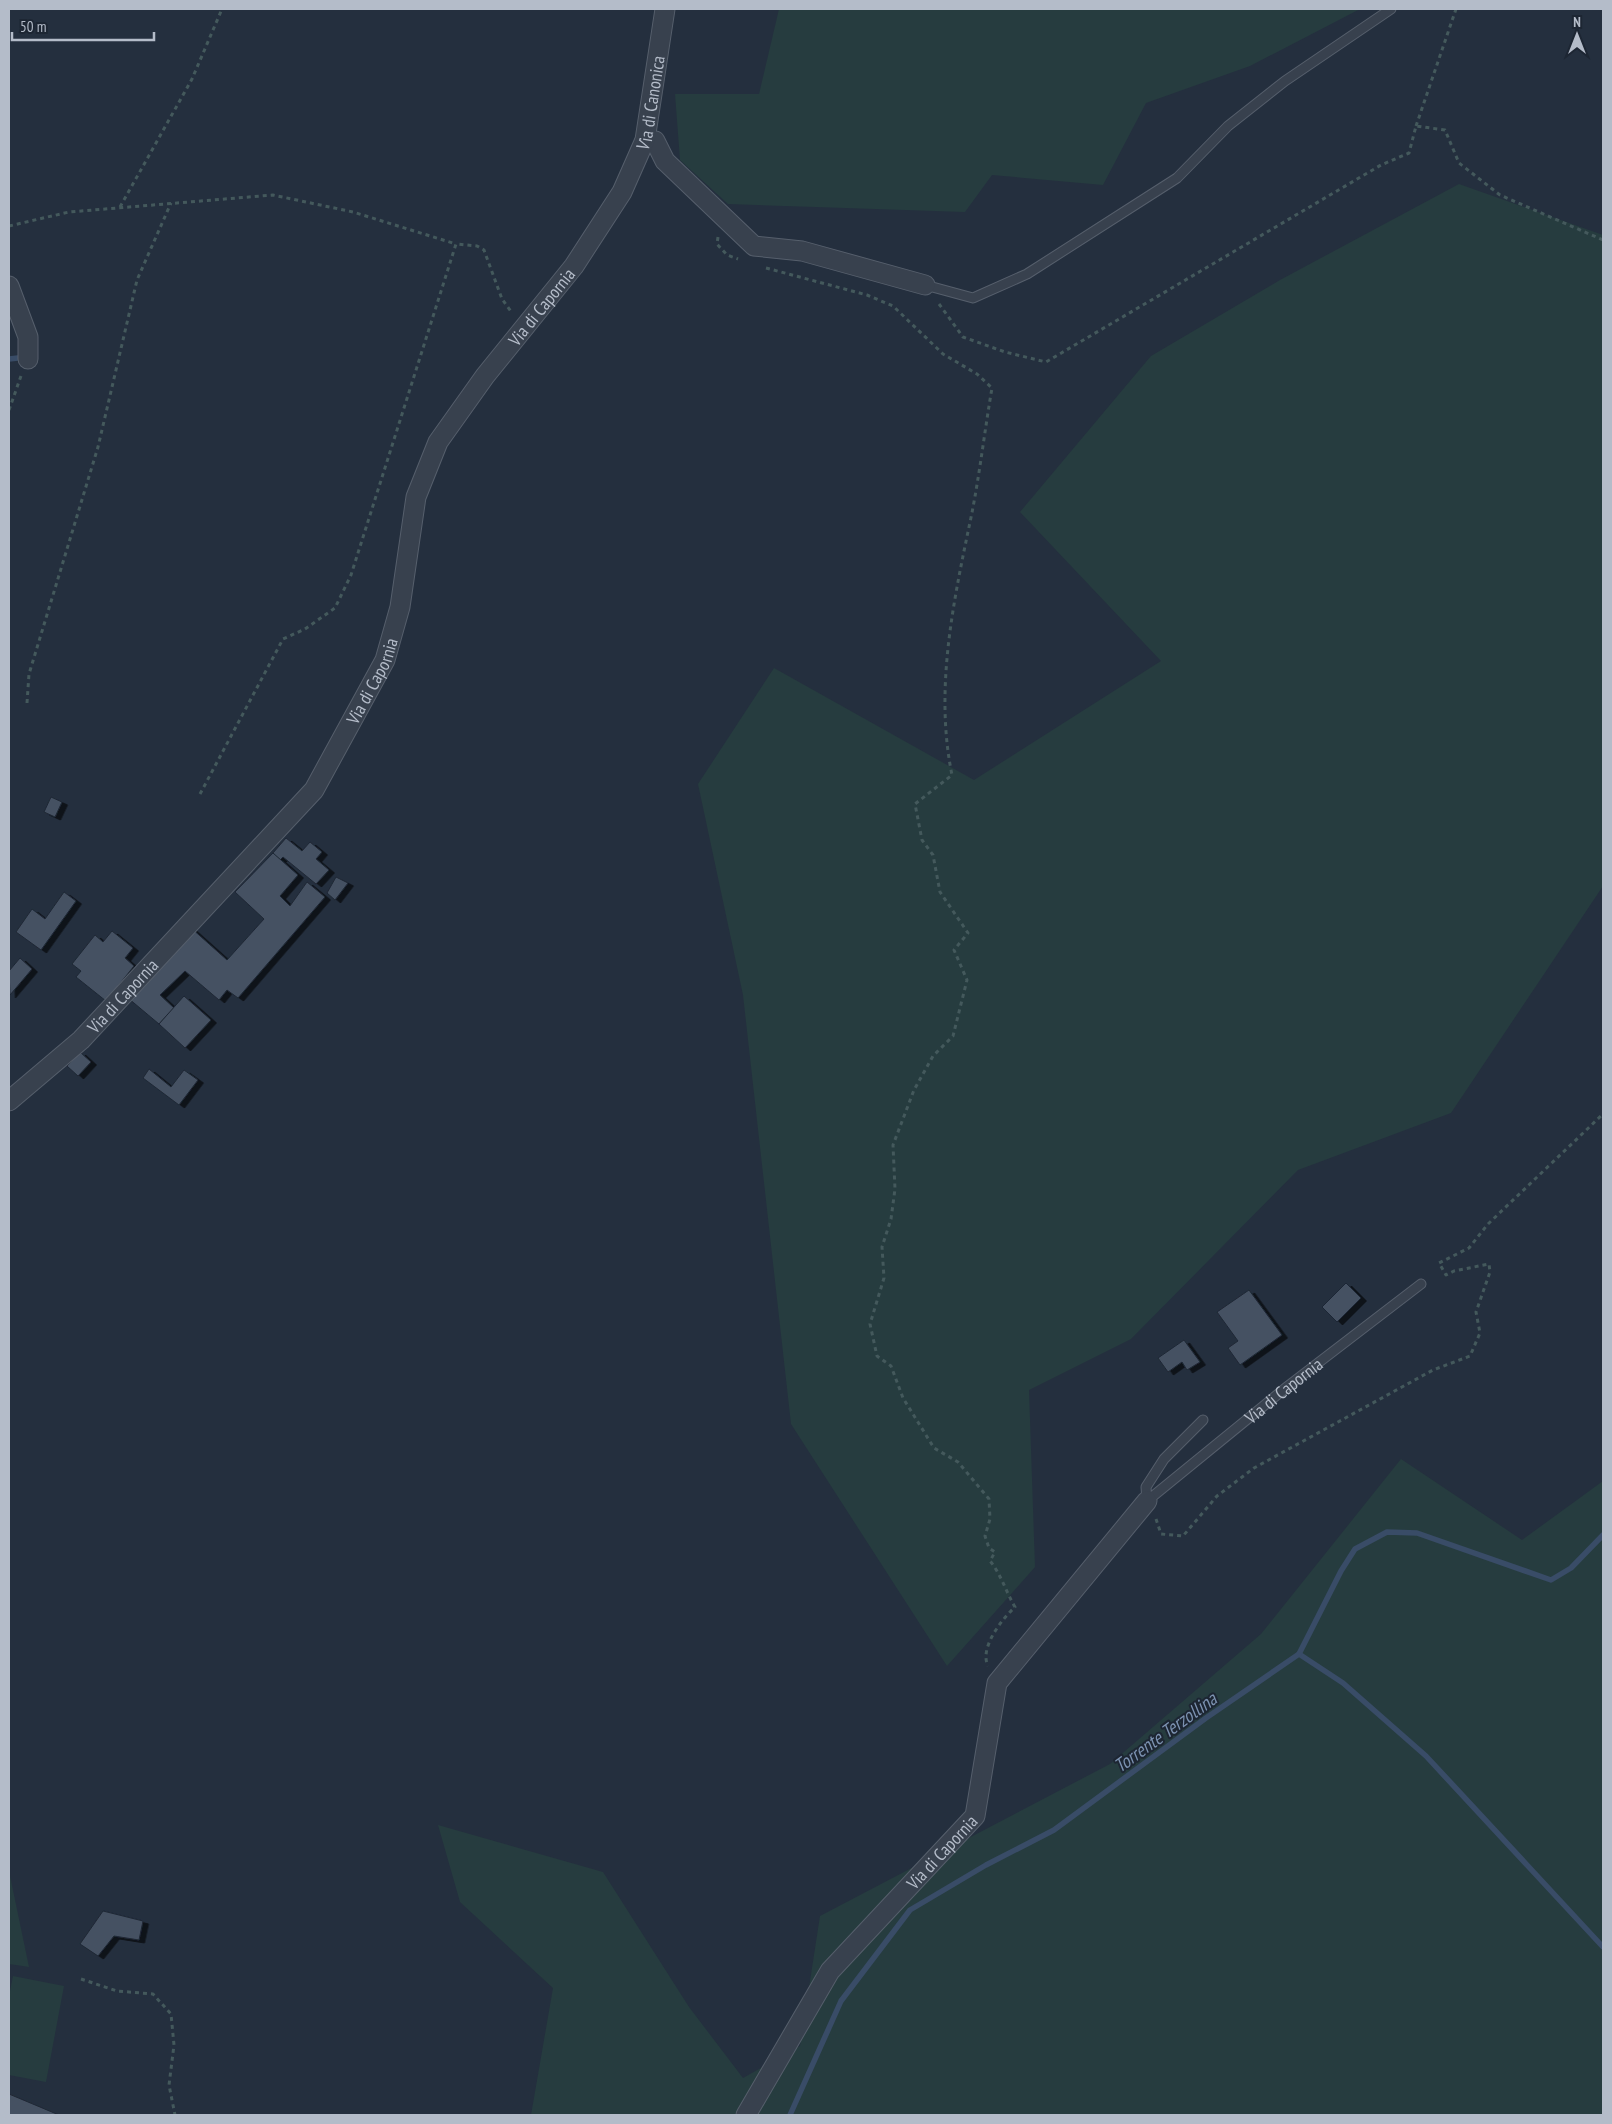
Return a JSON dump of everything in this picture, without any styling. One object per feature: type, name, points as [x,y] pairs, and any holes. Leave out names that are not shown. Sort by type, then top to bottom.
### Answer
[{"type":"street","name":"Via di Canonica","points":[[622,192],[645,140],[665,9]]},
{"type":"street","points":[[645,140],[655,141],[665,161],[754,246],[802,251],[925,285]]},
{"type":"street","name":"Via di Capornia","points":[[9,1101],[81,1040],[314,790],[385,660],[400,608],[416,497],[438,442],[485,376],[574,266],[622,192]]},
{"type":"street","points":[[9,286],[28,336],[28,359]]},
{"type":"street","name":"Via di Capornia","points":[[746,2115],[830,1971],[975,1816],[997,1683],[1152,1508]]},
{"type":"lane","points":[[925,285],[973,298],[1027,274],[1177,178],[1235,120],[1286,81],[1391,9]]},
{"type":"lane","name":"Via di Capornia","points":[[1152,1508],[1288,1386],[1420,1284]]},
{"type":"lane","points":[[1152,1508],[1146,1487],[1164,1459],[1204,1420]]},
{"type":"path","points":[[120,207],[192,79],[222,9]]},
{"type":"path","points":[[925,285],[963,337],[1005,352],[1046,362],[1381,165],[1409,152],[1456,9]]},
{"type":"path","points":[[1416,126],[1445,130],[1459,163],[1500,195],[1603,240]]},
{"type":"path","points":[[9,226],[69,212],[273,195],[353,212],[456,244],[476,246],[484,250],[502,299],[523,329]]},
{"type":"path","points":[[28,703],[29,674],[98,447],[137,280],[170,203]]},
{"type":"path","points":[[721,214],[717,244],[727,255],[744,261]]},
{"type":"path","points":[[200,794],[283,639],[305,629],[335,608],[351,575],[456,244]]},
{"type":"path","points":[[761,266],[867,295],[893,306],[944,354],[976,374],[992,388],[950,626],[946,667],[945,744],[952,775],[915,804],[922,840],[933,855],[940,892],[968,933],[954,950],[967,980],[953,1036],[933,1056],[914,1090],[893,1145],[896,1189],[891,1218],[882,1247],[884,1278],[870,1324],[877,1356],[891,1366],[903,1398],[934,1448],[958,1462],[989,1499],[990,1519],[985,1536],[989,1548],[995,1552],[990,1561],[998,1570],[1003,1587],[1015,1607],[1002,1620],[990,1641],[986,1663],[997,1683]]},
{"type":"path","points":[[9,410],[28,359]]},
{"type":"path","points":[[1152,1508],[1160,1534],[1183,1536],[1217,1496],[1254,1468],[1433,1370],[1470,1356],[1480,1333],[1476,1312],[1490,1272],[1490,1264],[1454,1270],[1446,1275],[1439,1263],[1469,1248],[1488,1224],[1603,1114]]},
{"type":"path","points":[[81,1979],[117,1991],[153,1994],[171,2014],[174,2045],[169,2085],[175,2115]]},
{"type":"green space","points":[[779,9],[1360,9],[1250,66],[1146,103],[1103,185],[992,175],[965,212],[728,204],[680,160],[675,94],[759,94]]},
{"type":"green space","points":[[1459,184],[1603,235],[1603,886],[1451,1113],[1298,1170],[1131,1339],[1029,1390],[1035,1567],[947,1666],[791,1424],[743,995],[698,784],[774,668],[974,780],[1161,661],[1020,512],[1151,356],[1280,280]]},
{"type":"green space","points":[[1401,1459],[1522,1540],[1603,1481],[1603,2115],[531,2115],[553,1988],[460,1902],[438,1825],[603,1872],[689,2007],[743,2078],[800,2046],[820,1916],[1110,1764],[1261,1634]]},
{"type":"green space","points":[[9,1871],[29,1967],[9,1964]]},
{"type":"green space","points":[[13,1976],[64,1986],[46,2082],[9,2075],[9,1996]]},
{"type":"building","points":[[51,797],[62,802],[55,817],[44,812]]},
{"type":"building","points":[[286,838],[302,851],[310,842],[322,852],[316,859],[329,870],[316,884],[283,857],[280,860],[273,853]]},
{"type":"building","points":[[273,853],[298,875],[280,896],[290,906],[307,882],[325,897],[238,998],[227,990],[219,1000],[185,971],[160,995],[174,1008],[159,1024],[128,998],[190,927],[227,960],[264,919],[235,892]]},
{"type":"building","points":[[336,877],[348,883],[335,900],[327,893]]},
{"type":"building","points":[[64,892],[76,901],[41,950],[16,932],[32,909],[45,919]]},
{"type":"building","points":[[112,931],[133,948],[125,958],[134,966],[106,1001],[76,977],[81,971],[72,964],[95,935],[103,942]]},
{"type":"building","points":[[20,958],[32,969],[10,995],[9,971]]},
{"type":"building","points":[[184,996],[211,1020],[185,1048],[159,1024]]},
{"type":"building","points":[[80,1052],[91,1062],[78,1076],[67,1066]]},
{"type":"building","points":[[149,1069],[171,1087],[184,1070],[198,1080],[179,1105],[143,1078]]},
{"type":"building","points":[[1346,1283],[1361,1298],[1337,1322],[1322,1307]]},
{"type":"building","points":[[1249,1290],[1282,1335],[1240,1365],[1228,1348],[1238,1341],[1217,1312]]},
{"type":"building","points":[[1184,1340],[1200,1362],[1187,1370],[1182,1362],[1168,1372],[1158,1358]]},
{"type":"building","points":[[103,1911],[143,1921],[139,1940],[114,1936],[98,1956],[80,1944]]},
{"type":"building","points":[[9,2094],[59,2115],[9,2115]]},
{"type":"waterway","points":[[9,359],[18,358]]},
{"type":"waterway","name":"Torrente Terzollina","points":[[790,2115],[841,2001],[910,1910],[986,1865],[1054,1830],[1206,1718],[1299,1654],[1341,1571],[1355,1549],[1387,1532],[1417,1533],[1551,1580],[1571,1568],[1603,1535]]},
{"type":"waterway","points":[[1299,1654],[1343,1683],[1426,1756],[1603,1947]]}]
